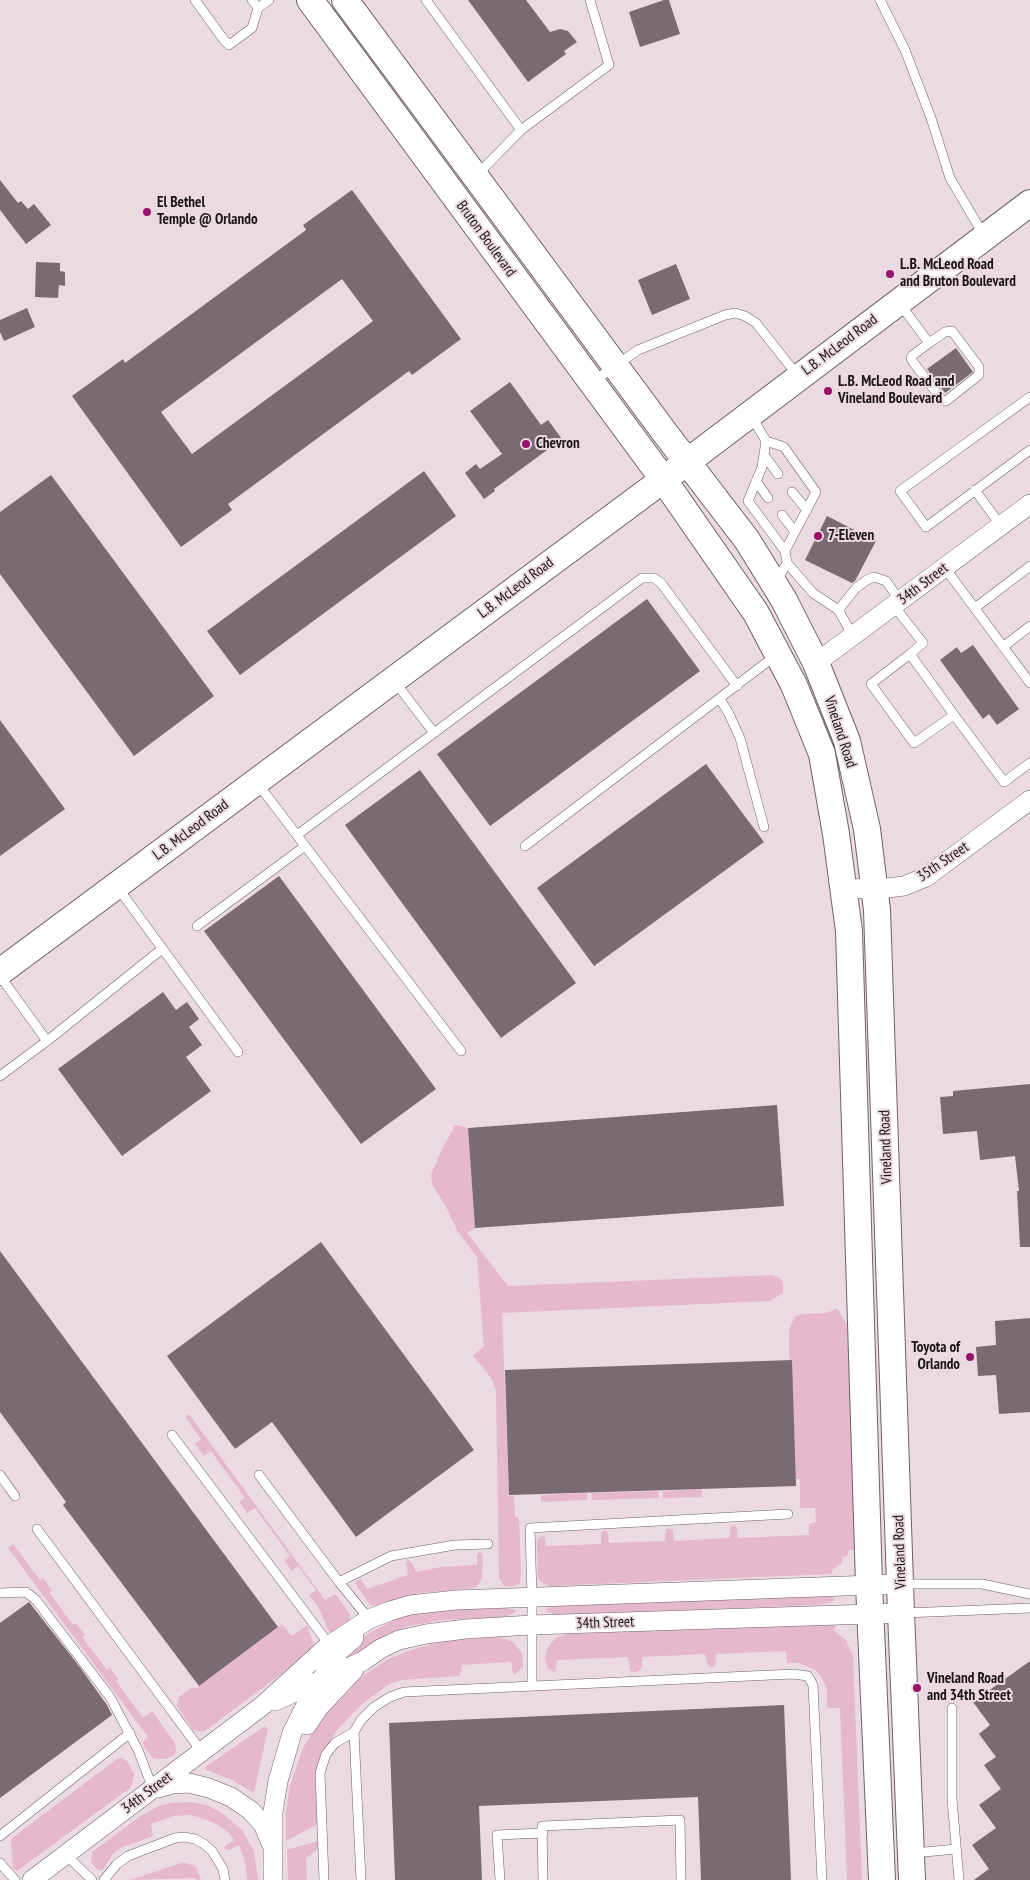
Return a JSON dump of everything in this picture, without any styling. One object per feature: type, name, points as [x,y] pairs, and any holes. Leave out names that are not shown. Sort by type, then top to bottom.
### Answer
[{"type":"street","name":"Bruton Boulevard","points":[[310,0],[663,479]]},
{"type":"street","name":"Bruton Boulevard","points":[[345,0],[687,462]]},
{"type":"street","name":"L.B. McLeod Road","points":[[0,974],[687,462],[1030,202]]},
{"type":"street","name":"Vineland Road","points":[[687,462],[747,540],[780,573],[847,741],[867,828],[875,889],[879,949],[901,1613],[912,1880]]},
{"type":"street","name":"Vineland Road","points":[[663,479],[756,613],[794,685],[822,754],[836,834],[849,931],[869,1584],[882,1880]]},
{"type":"street","name":"34th Street","points":[[816,663],[1030,504]]},
{"type":"street","name":"35th Street","points":[[843,889],[875,889],[904,886],[926,877],[1030,800]]},
{"type":"street","name":"34th Street","points":[[32,1880],[262,1706],[328,1646],[369,1619],[410,1605],[456,1600],[532,1596],[901,1584]]},
{"type":"street","name":"34th Street","points":[[278,1781],[292,1733],[308,1701],[338,1651],[368,1628],[403,1612],[410,1605]]},
{"type":"street","name":"34th Street","points":[[262,1706],[363,1661],[380,1649],[399,1640],[426,1634],[466,1629],[532,1625],[901,1613]]},
{"type":"street","points":[[273,1880],[273,1812],[278,1781],[310,1720],[319,1707],[363,1661]]},
{"type":"street","points":[[153,1789],[172,1784],[188,1783],[209,1788],[231,1797],[250,1810],[263,1824],[272,1847]]},
{"type":"lane","points":[[195,0],[229,45],[252,28],[255,4],[269,0]]},
{"type":"lane","points":[[426,0],[520,130]]},
{"type":"lane","points":[[475,176],[520,130],[608,65],[590,0]]},
{"type":"lane","points":[[880,0],[905,50],[950,178],[985,236]]},
{"type":"lane","points":[[898,301],[929,343]]},
{"type":"lane","points":[[592,383],[638,350],[725,315],[735,313],[745,316],[756,323],[799,376]]},
{"type":"lane","points":[[952,331],[979,367],[979,376],[946,401],[942,400],[911,358],[929,343],[945,332],[952,331]]},
{"type":"lane","points":[[1030,397],[900,491],[926,527],[1030,450]]},
{"type":"lane","points":[[750,413],[766,441],[762,467],[748,501],[785,551]]},
{"type":"lane","points":[[766,441],[784,447],[816,492],[785,551],[780,573],[799,579],[813,593],[840,611],[853,636]]},
{"type":"lane","points":[[764,455],[778,474]]},
{"type":"lane","points":[[756,481],[768,498]]},
{"type":"lane","points":[[975,490],[1001,526]]},
{"type":"lane","points":[[792,492],[807,510]]},
{"type":"lane","points":[[782,515],[795,532]]},
{"type":"lane","points":[[975,608],[1030,566]]},
{"type":"lane","points":[[945,568],[1030,683]]},
{"type":"lane","points":[[296,835],[642,578],[654,578],[661,583],[737,686]]},
{"type":"lane","points":[[840,611],[844,602],[856,588],[874,578],[886,581],[897,603],[923,643],[871,684],[914,743],[954,715]]},
{"type":"lane","points":[[1003,647],[1030,626]]},
{"type":"lane","points":[[525,846],[778,654]]},
{"type":"lane","points":[[910,654],[1004,782],[1030,763]]},
{"type":"lane","points":[[394,680],[434,733]]},
{"type":"lane","points":[[720,699],[740,738],[764,827]]},
{"type":"lane","points":[[256,782],[461,1051]]},
{"type":"lane","points":[[197,926],[305,846]]},
{"type":"lane","points":[[116,886],[238,1052]]},
{"type":"lane","points":[[0,1076],[162,949]]},
{"type":"lane","points":[[0,974],[47,1041]]},
{"type":"lane","points":[[172,1435],[325,1639],[328,1646]]},
{"type":"lane","points":[[0,1475],[15,1496]]},
{"type":"lane","points":[[259,1475],[338,1582],[369,1619]]},
{"type":"lane","points":[[532,1686],[530,1528],[788,1514]]},
{"type":"lane","points":[[37,1529],[202,1752]]},
{"type":"lane","points":[[338,1582],[391,1556],[455,1545],[488,1544]]},
{"type":"lane","points":[[901,1584],[982,1584],[1030,1594]]},
{"type":"lane","points":[[0,1594],[26,1592],[36,1600],[110,1697],[138,1750],[153,1789]]},
{"type":"lane","points":[[901,1613],[1030,1608]]},
{"type":"lane","points":[[361,1880],[354,1732],[360,1720],[374,1707],[390,1698],[404,1692],[793,1674],[808,1676],[813,1685],[822,1880]]},
{"type":"lane","points":[[952,1708],[952,1799],[959,1880]]},
{"type":"lane","points":[[324,1880],[320,1774],[326,1754],[335,1743],[354,1732]]},
{"type":"lane","points":[[0,1836],[130,1733]]},
{"type":"lane","points":[[543,1880],[542,1826],[680,1820],[681,1880]]},
{"type":"lane","points":[[500,1880],[497,1835],[542,1833]]},
{"type":"lane","points":[[104,1880],[128,1856],[175,1838],[184,1837],[204,1844],[212,1851],[223,1869],[225,1880]]},
{"type":"lane","points":[[912,1853],[956,1849]]},
{"type":"lane","points":[[65,1854],[92,1880]]},
{"type":"lane","points":[[0,1863],[15,1880]]},
{"type":"shaded area","points":[[455,1125],[468,1128],[475,1228],[467,1233],[508,1286],[773,1275],[781,1279],[783,1283],[783,1293],[770,1301],[502,1313],[509,1496],[514,1496],[515,1517],[519,1518],[521,1572],[520,1583],[511,1587],[504,1586],[499,1576],[496,1391],[491,1378],[473,1355],[484,1347],[477,1257],[458,1232],[444,1203],[432,1184],[431,1175]]},
{"type":"shaded area","points":[[835,1308],[839,1311],[847,1325],[856,1542],[855,1550],[849,1550],[847,1556],[842,1557],[842,1563],[832,1570],[832,1574],[550,1586],[541,1582],[538,1577],[537,1540],[543,1535],[546,1546],[601,1544],[601,1532],[605,1530],[608,1533],[609,1543],[665,1541],[666,1529],[668,1528],[673,1530],[674,1541],[730,1538],[730,1527],[734,1525],[737,1528],[738,1538],[809,1535],[809,1524],[816,1522],[815,1508],[800,1508],[800,1479],[795,1479],[789,1330],[795,1316],[825,1313]]},
{"type":"shaded area","points":[[189,1414],[325,1600],[336,1595],[350,1614],[349,1623],[331,1633],[328,1630],[319,1608],[309,1595],[316,1590],[298,1566],[292,1571],[284,1560],[290,1556],[255,1508],[247,1513],[239,1502],[245,1498],[211,1451],[204,1456],[195,1444],[201,1439],[185,1417]]},
{"type":"shaded area","points":[[702,1489],[702,1497],[663,1498],[663,1491]]},
{"type":"shaded area","points":[[658,1491],[659,1498],[592,1500],[591,1493]]},
{"type":"shaded area","points":[[587,1493],[587,1500],[541,1502],[541,1495]]},
{"type":"shaded area","points":[[13,1544],[40,1580],[43,1578],[52,1590],[49,1592],[73,1625],[76,1623],[85,1635],[82,1637],[107,1670],[110,1668],[118,1679],[116,1681],[143,1718],[152,1711],[175,1743],[176,1752],[174,1755],[166,1759],[153,1758],[144,1747],[143,1742],[148,1737],[8,1548]]},
{"type":"shaded area","points":[[479,1552],[482,1554],[483,1561],[482,1578],[474,1588],[419,1593],[379,1606],[370,1605],[355,1583],[361,1579],[367,1589],[408,1575],[406,1563],[408,1560],[412,1563],[416,1572],[441,1567],[477,1565],[477,1555]]},
{"type":"shaded area","points":[[826,1596],[834,1598],[834,1601],[815,1605],[557,1615],[545,1611],[547,1608],[557,1606]]},
{"type":"shaded area","points":[[504,1608],[516,1612],[504,1617],[443,1620],[408,1626],[384,1636],[354,1656],[343,1660],[354,1643],[394,1620],[420,1613],[456,1609]]},
{"type":"shaded area","points":[[282,1624],[292,1636],[307,1625],[314,1645],[312,1651],[209,1728],[202,1732],[193,1730],[177,1706],[179,1697],[193,1687],[195,1689]]},
{"type":"shaded area","points":[[828,1624],[836,1626],[834,1631],[846,1640],[853,1656],[862,1880],[847,1880],[840,1708],[827,1708],[827,1689],[821,1676],[814,1669],[798,1663],[787,1663],[786,1651],[716,1654],[715,1666],[710,1667],[705,1654],[642,1657],[642,1667],[636,1672],[632,1672],[630,1669],[628,1657],[557,1660],[555,1672],[548,1669],[545,1659],[547,1649],[552,1642],[556,1638],[567,1634]]},
{"type":"shaded area","points":[[500,1637],[513,1642],[522,1653],[523,1667],[515,1674],[513,1673],[511,1662],[462,1665],[460,1676],[401,1680],[389,1684],[361,1705],[337,1730],[324,1752],[318,1824],[286,1841],[286,1811],[290,1786],[303,1748],[322,1716],[357,1680],[388,1659],[417,1648],[448,1640]]},
{"type":"shaded area","points":[[265,1726],[268,1729],[254,1793],[232,1780],[206,1770],[205,1767]]},
{"type":"shaded area","points":[[122,1758],[127,1761],[134,1774],[130,1788],[17,1871],[13,1868],[12,1838],[117,1759]]},
{"type":"shaded area","points":[[190,1802],[206,1805],[222,1813],[242,1830],[254,1851],[258,1880],[247,1880],[245,1861],[239,1845],[230,1850],[225,1849],[225,1846],[234,1840],[229,1833],[218,1825],[191,1815],[174,1816],[151,1824],[153,1836],[118,1849],[102,1871],[91,1863],[92,1852],[142,1815],[159,1806]]},
{"type":"shaded area","points":[[320,1841],[321,1847],[306,1858],[307,1880],[288,1880],[287,1850]]},
{"type":"shaded area","points":[[184,1862],[196,1867],[201,1880],[196,1880],[196,1878],[130,1880]]},
{"type":"building","points":[[468,0],[526,0],[550,32],[560,29],[568,31],[577,42],[564,51],[566,54],[528,82]]},
{"type":"building","points":[[669,0],[680,34],[640,47],[629,12]]},
{"type":"building","points":[[0,180],[18,203],[21,201],[28,209],[34,204],[51,225],[26,244],[0,210]]},
{"type":"building","points":[[352,190],[461,339],[412,375],[409,371],[228,504],[232,510],[181,547],[72,396],[123,359],[125,363],[306,230],[303,225]],"holes":[[[342,279],[373,321],[192,454],[161,412]]]},
{"type":"building","points":[[36,262],[60,263],[60,271],[65,272],[65,286],[59,285],[58,298],[35,297]]},
{"type":"building","points":[[676,264],[690,299],[652,315],[638,280]]},
{"type":"building","points":[[27,308],[35,327],[4,341],[0,332],[0,320]]},
{"type":"building","points":[[956,348],[973,372],[945,393],[927,369]]},
{"type":"building","points":[[510,382],[541,425],[548,420],[562,439],[494,489],[495,491],[484,499],[465,473],[476,464],[480,469],[502,454],[470,411]]},
{"type":"building","points":[[424,471],[456,516],[240,675],[207,631]]},
{"type":"building","points":[[51,475],[214,696],[134,756],[0,574],[0,512]]},
{"type":"building","points":[[827,516],[876,541],[855,581],[852,583],[805,560]]},
{"type":"building","points":[[647,599],[700,671],[490,826],[437,754]]},
{"type":"building","points":[[973,645],[1019,709],[997,725],[989,714],[983,719],[940,660],[957,647],[961,653]]},
{"type":"building","points":[[0,720],[65,809],[0,856]]},
{"type":"building","points":[[706,764],[764,842],[594,966],[537,888]]},
{"type":"building","points":[[420,770],[576,983],[501,1038],[345,825]]},
{"type":"building","points":[[279,876],[436,1089],[361,1144],[204,931]]},
{"type":"building","points":[[163,992],[176,1010],[187,1002],[199,1019],[189,1027],[202,1045],[186,1057],[211,1091],[122,1156],[58,1069]]},
{"type":"building","points":[[1030,1084],[1030,1247],[1020,1247],[1017,1191],[1019,1191],[1015,1156],[980,1160],[977,1131],[943,1134],[940,1097],[953,1096],[953,1091]]},
{"type":"building","points":[[777,1105],[784,1206],[475,1228],[468,1128]]},
{"type":"building","points":[[321,1242],[474,1450],[356,1537],[272,1422],[235,1449],[167,1356]]},
{"type":"building","points":[[0,1251],[278,1627],[199,1686],[63,1505],[66,1502],[0,1412]]},
{"type":"building","points":[[1030,1318],[1030,1412],[999,1414],[996,1375],[978,1376],[976,1347],[996,1345],[995,1321]]},
{"type":"building","points":[[792,1360],[796,1486],[509,1495],[505,1370]]},
{"type":"building","points":[[29,1602],[79,1666],[112,1715],[0,1798],[0,1623]]},
{"type":"building","points":[[1030,1661],[1030,1880],[974,1880],[989,1869],[972,1845],[996,1828],[979,1805],[1001,1789],[984,1765],[996,1757],[979,1734],[990,1725],[973,1702]]},
{"type":"building","points":[[784,1705],[791,1880],[701,1880],[698,1797],[479,1806],[482,1880],[395,1880],[389,1723]]},
{"type":"place","name":"El Bethel Temple @ Orlando","points":[[147,212]]},
{"type":"place","name":"L.B. McLeod Road and Bruton Boulevard","points":[[890,274]]},
{"type":"place","name":"L.B. McLeod Road and Vineland Boulevard","points":[[828,391]]},
{"type":"place","name":"Chevron","points":[[526,444]]},
{"type":"place","name":"7-Eleven","points":[[818,536]]},
{"type":"place","name":"Toyota of Orlando","points":[[970,1357]]},
{"type":"place","name":"Vineland Road and 34th Street","points":[[917,1688]]}]
